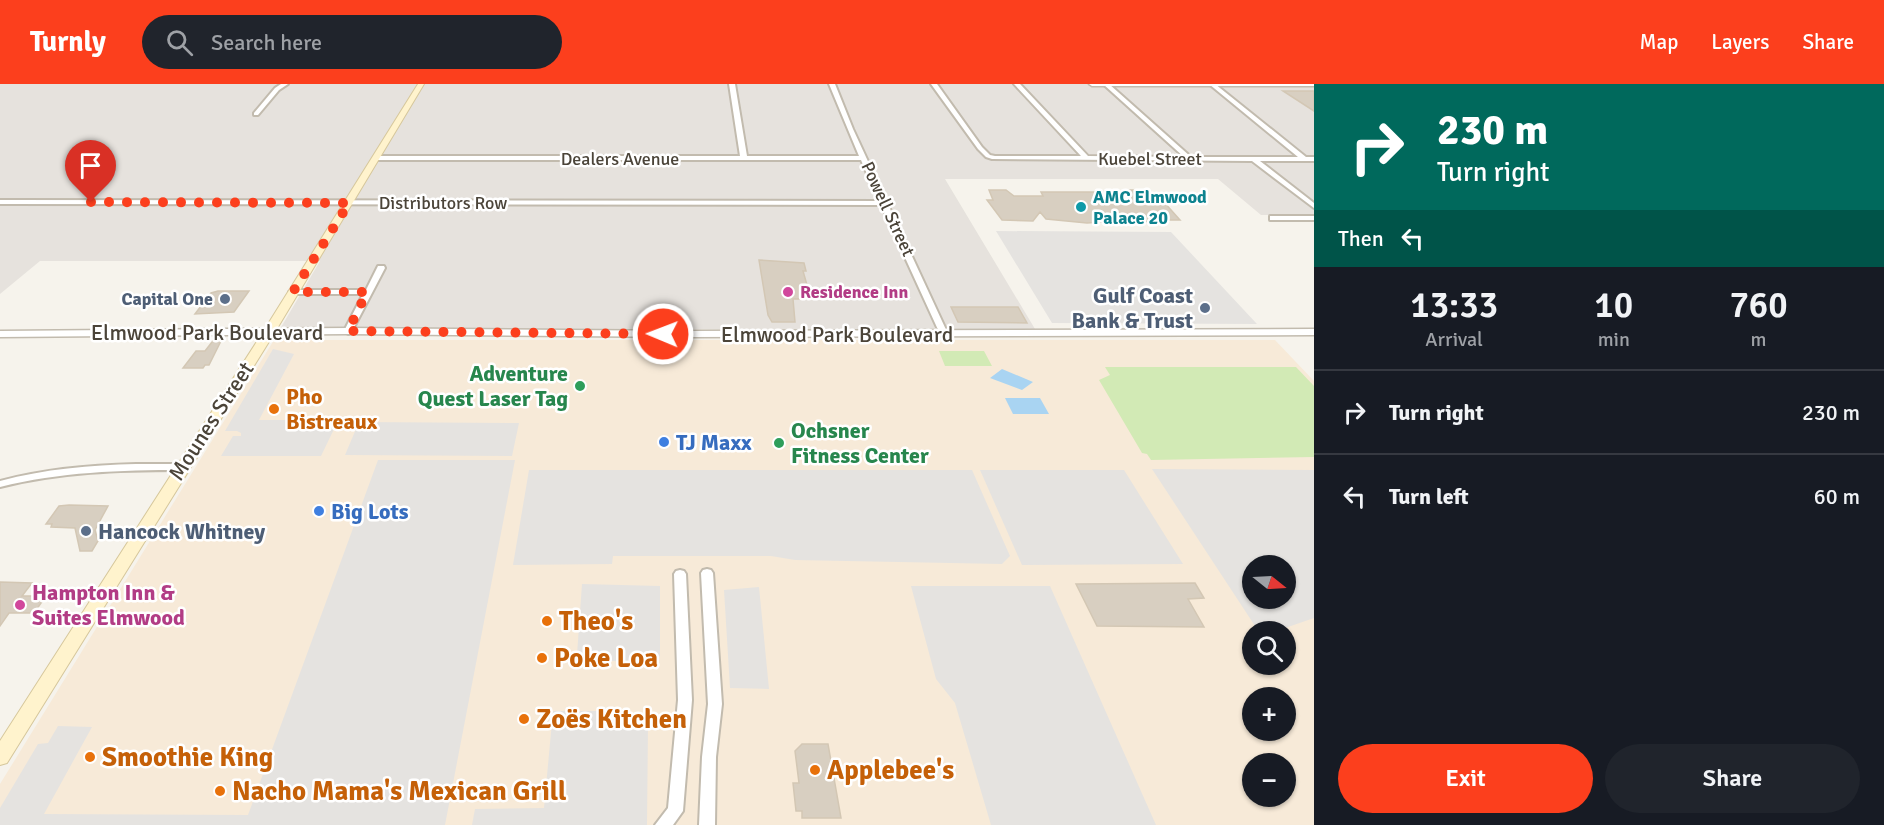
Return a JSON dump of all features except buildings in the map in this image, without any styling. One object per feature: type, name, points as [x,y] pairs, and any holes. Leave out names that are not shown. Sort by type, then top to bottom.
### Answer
[{"type":"main road","name":"Mounes Street","points":[[0,757],[269,332],[421,84]]},
{"type":"street","points":[[256,114],[277,89],[285,84]]},
{"type":"street","points":[[732,84],[744,159]]},
{"type":"street","name":"Powell Street","points":[[832,84],[944,334]]},
{"type":"street","name":"Kuebel Street","points":[[934,84],[987,155],[1000,158],[1314,159]]},
{"type":"street","points":[[1017,84],[1087,159]]},
{"type":"street","points":[[1092,84],[1314,84]]},
{"type":"street","points":[[1106,84],[1190,159]]},
{"type":"street","points":[[1212,84],[1304,159]]},
{"type":"street","name":"Dealers Avenue","points":[[376,158],[864,158]]},
{"type":"street","points":[[1253,159],[1314,206]]},
{"type":"street","name":"Distributors Row","points":[[0,202],[885,203]]},
{"type":"street","points":[[1274,218],[1314,218]]},
{"type":"street","points":[[348,331],[381,268]]},
{"type":"street","points":[[293,292],[367,292]]},
{"type":"street","name":"Elmwood Park Boulevard","points":[[0,334],[348,331],[944,334],[1314,332]]},
{"type":"street","points":[[0,484],[27,476],[86,468],[182,467]]},
{"type":"street","points":[[707,573],[715,704],[709,757],[708,825]]},
{"type":"street","points":[[663,825],[675,818],[685,700],[680,574]]},
{"type":"shaded area","points":[[0,84],[1314,84],[1314,215],[1261,215],[1218,179],[945,179],[1035,329],[280,329],[320,261],[40,261],[0,294]]},
{"type":"shaded area","points":[[996,231],[1171,232],[1257,324],[1052,323]]},
{"type":"shaded area","points":[[274,340],[1275,340],[1314,381],[1314,825],[0,825],[0,784]]},
{"type":"shaded area","points":[[273,349],[294,354],[259,420],[310,420],[309,425],[336,425],[321,456],[221,456],[233,436],[241,436],[241,433],[237,431],[225,431]]},
{"type":"shaded area","points":[[359,422],[519,423],[512,456],[345,455]]},
{"type":"shaded area","points":[[378,460],[515,460],[445,825],[0,825],[0,808],[38,744],[48,743],[58,726],[92,727],[44,814],[248,815]]},
{"type":"shaded area","points":[[1152,469],[1314,470],[1314,618],[1296,624],[1296,621],[1252,621],[1244,609],[1296,609],[1296,555],[1242,555],[1242,606]]},
{"type":"shaded area","points":[[529,470],[972,470],[1010,556],[1002,564],[795,560],[771,556],[613,556],[612,564],[513,565]]},
{"type":"shaded area","points":[[980,470],[1124,470],[1183,564],[1022,565]]},
{"type":"shaded area","points":[[582,584],[660,586],[660,656],[646,660],[609,661],[576,669]]},
{"type":"shaded area","points":[[911,586],[1050,586],[1156,825],[991,825],[955,703],[936,679]]},
{"type":"shaded area","points":[[759,587],[769,689],[730,688],[724,590]]},
{"type":"shaded area","points":[[553,711],[615,711],[630,719],[633,727],[648,726],[647,825],[472,825],[475,809],[544,808]]},
{"type":"green space","points":[[939,351],[984,351],[992,366],[945,366]]},
{"type":"green space","points":[[1105,367],[1296,367],[1314,386],[1314,457],[1151,460],[1147,454],[1142,453],[1099,380],[1110,375]]},
{"type":"water","points":[[1002,369],[1033,382],[1022,390],[990,378]]},
{"type":"water","points":[[1005,398],[1040,398],[1049,414],[1013,414]]},
{"type":"place","name":"AMC Elmwood Palace 20","points":[[1081,207]]},
{"type":"place","name":"Residence Inn","points":[[788,292]]},
{"type":"place","name":"Capital One","points":[[225,299]]},
{"type":"place","name":"Gulf Coast Bank & Trust","points":[[1205,308]]},
{"type":"place","name":"Adventure Quest Laser Tag","points":[[580,386]]},
{"type":"place","name":"Pho Bistreaux","points":[[274,409]]},
{"type":"place","name":"TJ Maxx","points":[[664,442]]},
{"type":"place","name":"Ochsner Fitness Center","points":[[779,443]]},
{"type":"place","name":"Big Lots","points":[[319,511]]},
{"type":"place","name":"Hancock Whitney","points":[[86,531]]},
{"type":"place","name":"Hampton Inn & Suites Elmwood","points":[[20,605]]},
{"type":"place","name":"Theo's","points":[[547,621]]},
{"type":"place","name":"Poke Loa","points":[[542,658]]},
{"type":"place","name":"Zoës Kitchen","points":[[524,719]]},
{"type":"place","name":"Smoothie King","points":[[90,757]]},
{"type":"place","name":"Applebee's","points":[[815,770]]},
{"type":"place","name":"Nacho Mama's Mexican Grill","points":[[220,791]]},
{"type":"route","points":[[91,202],[349,203],[293,292],[367,292],[348,331],[663,334]]}]
